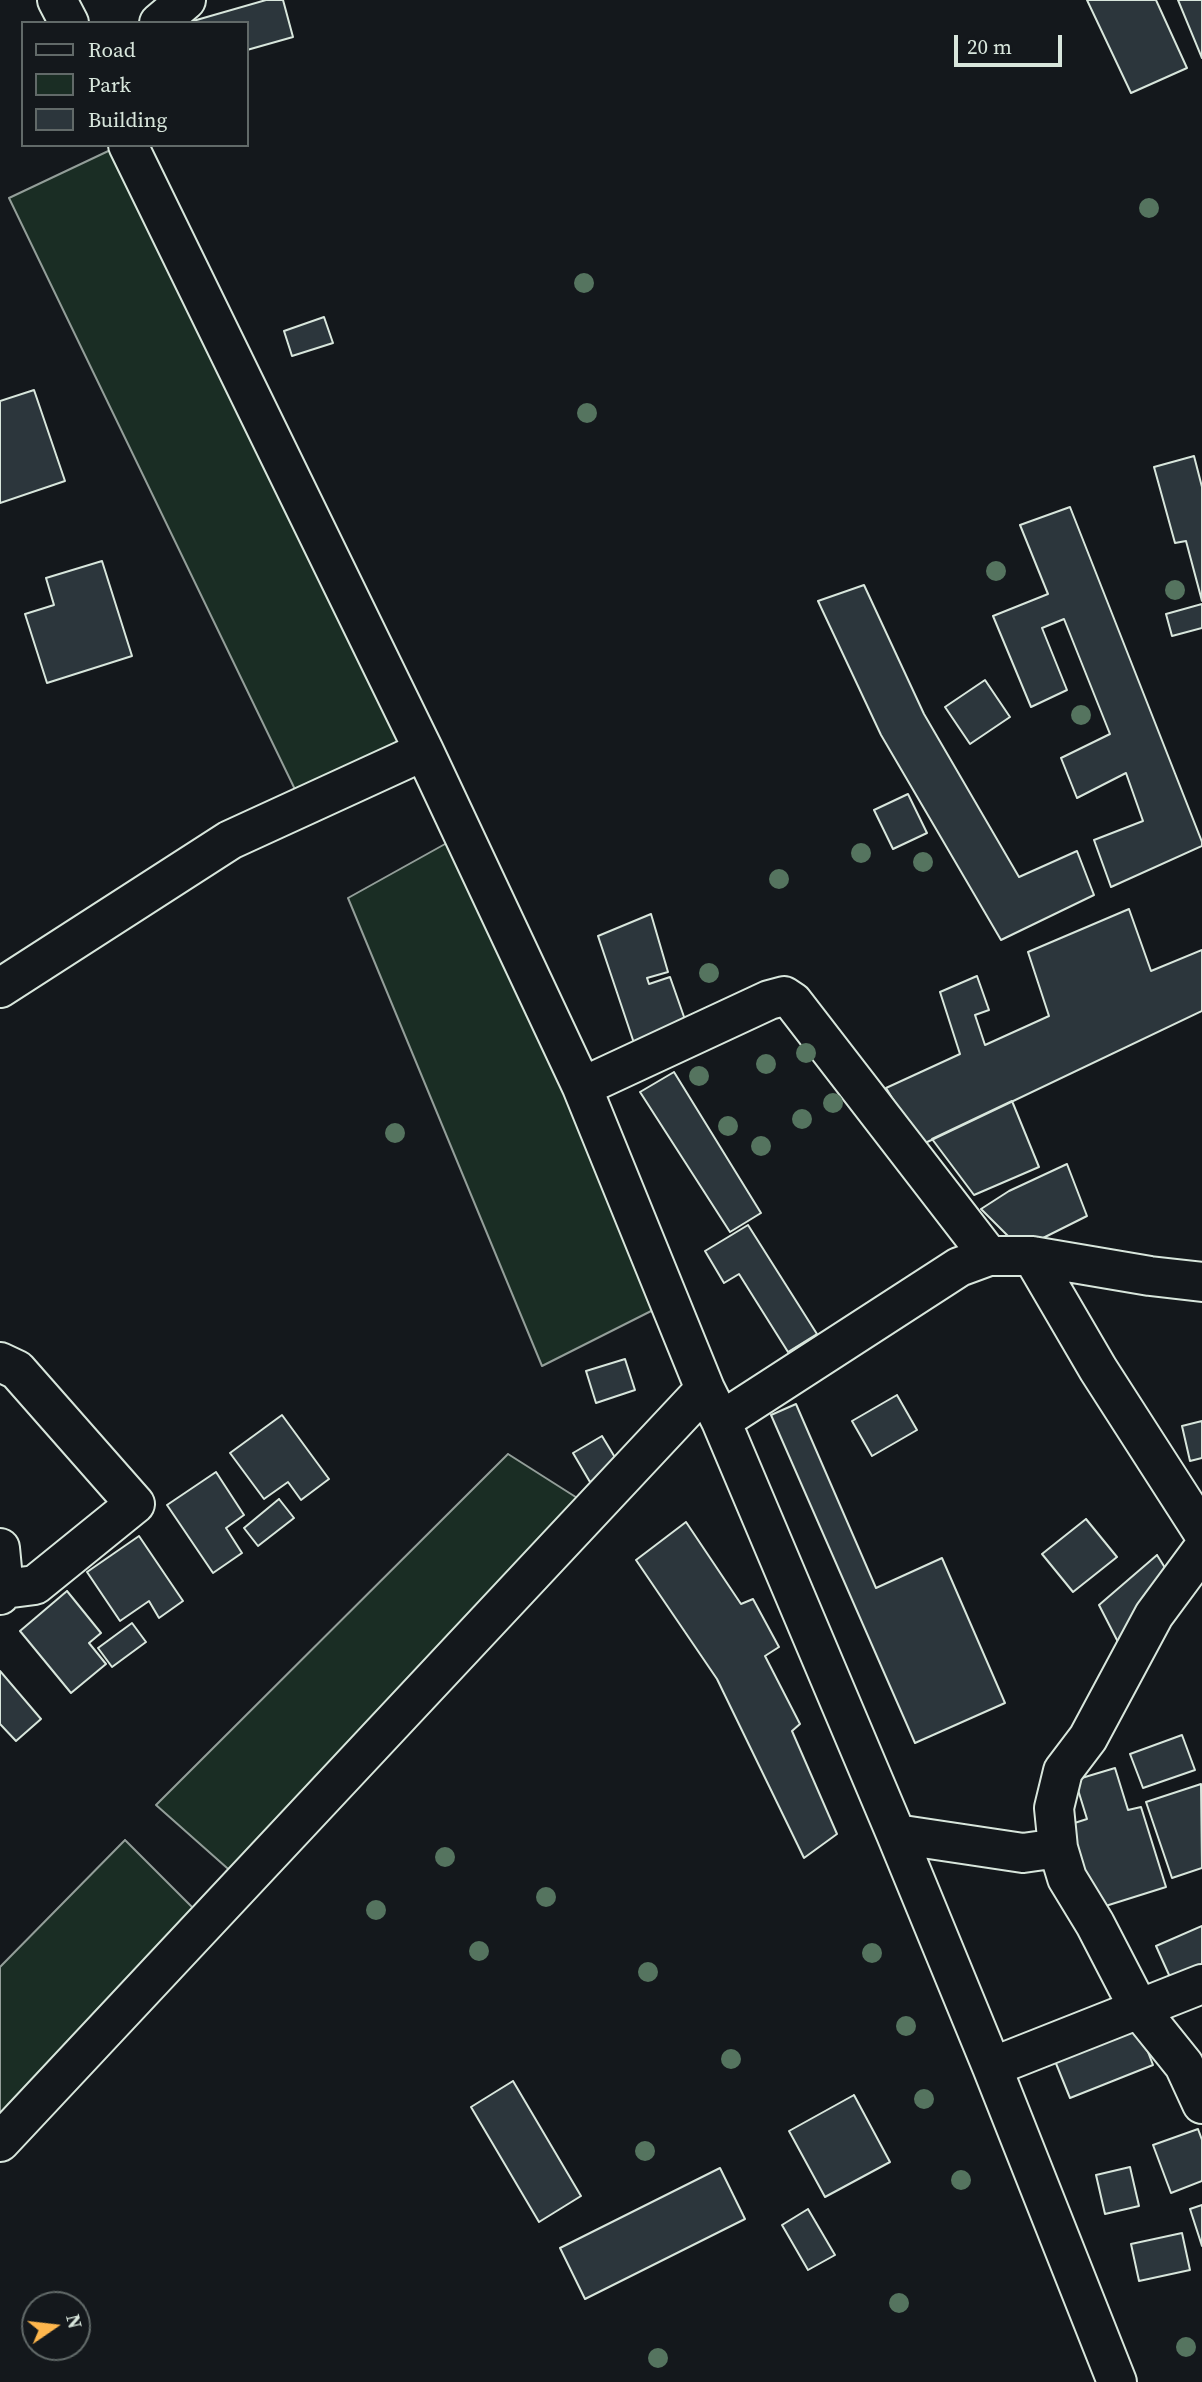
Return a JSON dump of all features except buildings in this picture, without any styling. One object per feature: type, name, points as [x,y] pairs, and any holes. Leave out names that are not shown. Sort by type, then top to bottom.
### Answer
[{"type":"street","points":[[57,0],[68,21]]},
{"type":"street","points":[[161,21],[186,0]]},
{"type":"street","points":[[129,147],[424,751],[582,1087],[713,1405],[896,1834],[1117,2382]]},
{"type":"street","points":[[0,988],[230,840],[424,751]]},
{"type":"street","points":[[582,1087],[784,996],[793,1002],[989,1256]]},
{"type":"street","points":[[0,2142],[713,1405],[959,1267],[989,1256],[1032,1256],[1202,1282]]},
{"type":"street","points":[[1032,1256],[1098,1369],[1202,1531]]},
{"type":"street","points":[[1150,1276],[1202,1307]]},
{"type":"street","points":[[0,1362],[17,1370],[135,1504],[35,1585],[2,1592],[0,1548]]},
{"type":"street","points":[[1202,1550],[1154,1615],[1088,1738],[1063,1771],[1054,1808],[1058,1848],[1067,1878],[1095,1924],[1139,2009],[1184,2065],[1202,2104]]},
{"type":"street","points":[[896,1834],[1023,1853],[1058,1848]]},
{"type":"street","points":[[992,2067],[1202,1984]]},
{"type":"green space","points":[[117,147],[122,147],[424,751],[303,806],[9,198]]},
{"type":"green space","points":[[463,834],[669,1302],[542,1366],[348,898]]},
{"type":"green space","points":[[508,1454],[593,1508],[244,1883],[156,1805]]},
{"type":"green space","points":[[125,1840],[207,1922],[0,2149],[0,1967]]}]
